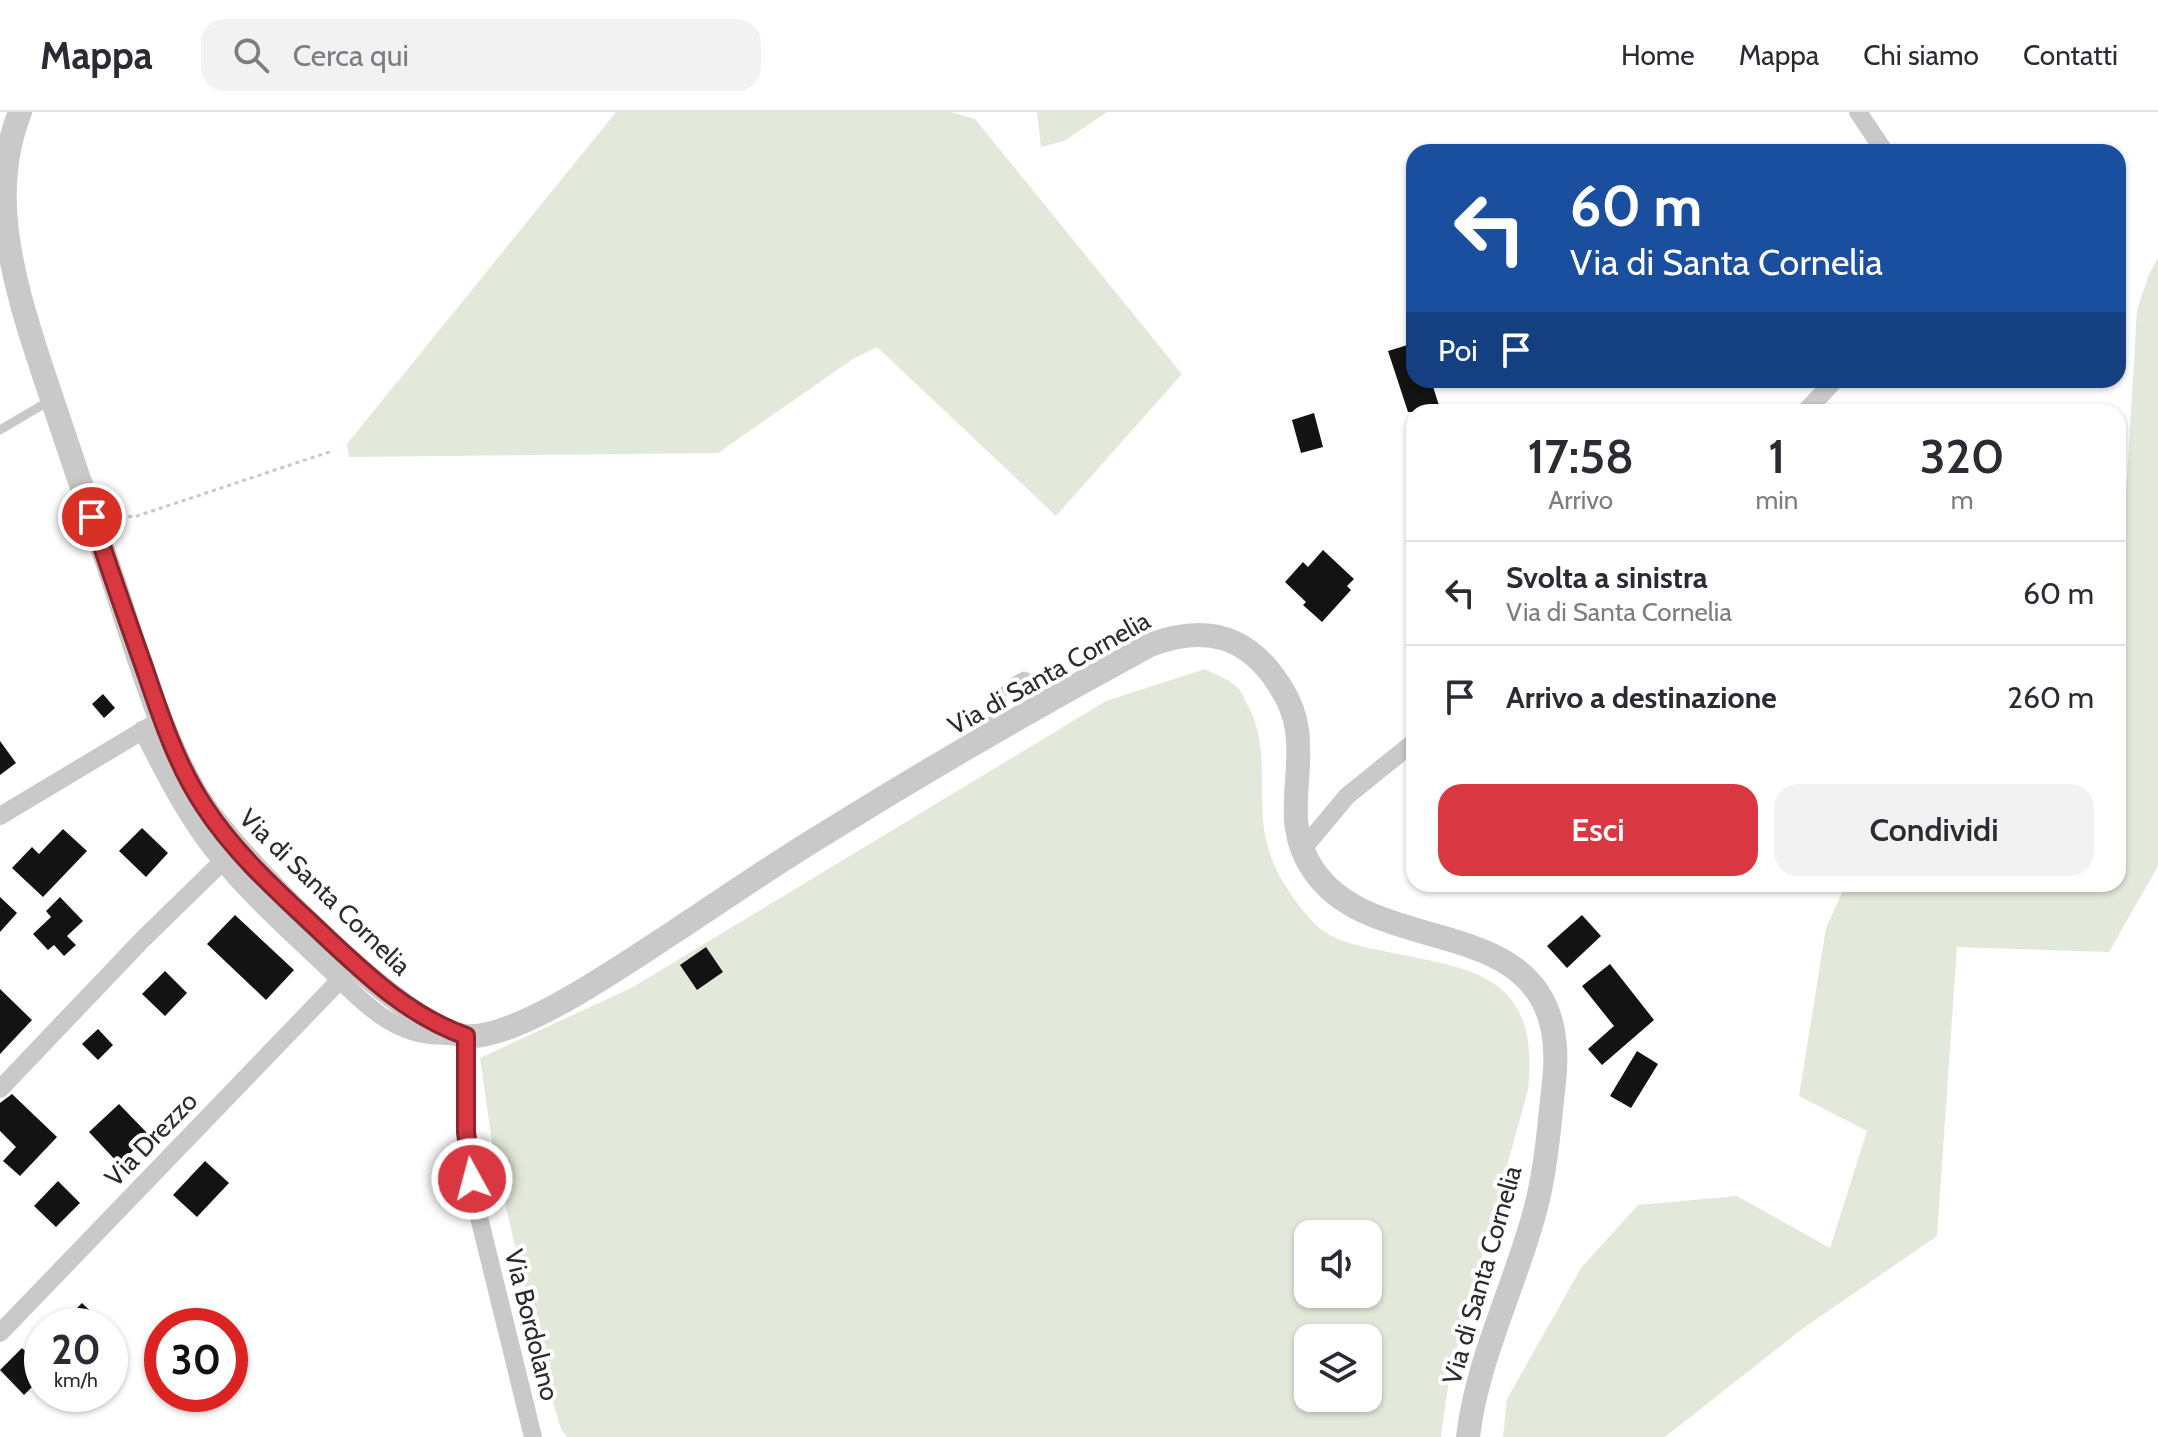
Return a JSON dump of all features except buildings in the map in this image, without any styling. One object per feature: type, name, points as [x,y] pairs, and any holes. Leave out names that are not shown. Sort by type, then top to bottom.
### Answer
[{"type":"street","name":"Via di Santa Cornelia","points":[[20,112],[2,188],[20,300],[92,517],[169,784],[222,862],[287,930],[376,1012],[404,1029],[427,1035],[466,1036],[513,1026],[576,993],[823,834],[1055,698],[1160,641],[1204,634],[1222,637],[1239,644],[1262,662],[1287,697],[1295,719],[1298,742],[1294,816],[1302,850],[1321,881],[1346,903],[1388,923],[1448,938],[1499,959],[1525,976],[1540,995],[1549,1014],[1555,1047],[1555,1071],[1537,1202],[1475,1396],[1468,1437]]},
{"type":"street","points":[[1858,112],[1880,144]]},
{"type":"street","points":[[1812,404],[1828,388]]},
{"type":"street","name":"Via di Santa Cornelia","points":[[152,725],[196,795],[239,851],[383,990],[425,1019],[466,1036]]},
{"type":"street","points":[[0,816],[152,725]]},
{"type":"street","points":[[1302,850],[1347,796],[1406,748]]},
{"type":"street","points":[[0,1089],[143,939],[222,862]]},
{"type":"street","name":"Via Drezzo","points":[[0,1333],[340,980]]},
{"type":"street","name":"Via Bordolano","points":[[466,1036],[466,1132],[475,1201],[533,1437]]},
{"type":"lane","points":[[0,430],[52,399]]},
{"type":"lane","points":[[974,745],[1005,688],[1013,681],[1024,676],[1038,681],[1055,698]]},
{"type":"path","points":[[92,517],[111,505],[126,516],[146,514],[332,451]]},
{"type":"green space","points":[[616,112],[951,112],[975,119],[1182,374],[1056,516],[877,347],[853,359],[718,453],[349,457],[347,444]]},
{"type":"green space","points":[[1037,112],[1107,112],[1064,141],[1041,147]]},
{"type":"green space","points":[[2158,258],[2158,866],[2109,952],[1957,947],[1937,1236],[1802,1329],[1665,1437],[1503,1437],[1507,1399],[1581,1268],[1638,1205],[1737,1196],[1830,1248],[1867,1131],[1799,1096],[1826,928],[1842,892],[2126,892],[2126,497],[2137,310]]},
{"type":"green space","points":[[1205,669],[1221,677],[1240,690],[1254,720],[1259,738],[1263,813],[1269,851],[1282,880],[1307,915],[1320,929],[1342,940],[1467,970],[1491,982],[1510,997],[1522,1020],[1529,1050],[1528,1090],[1450,1372],[1441,1437],[567,1437],[561,1429],[547,1383],[494,1156],[480,1058],[633,987],[1106,701]]},
{"type":"route","points":[[92,517],[162,720],[188,781],[214,821],[284,897],[383,990],[425,1019],[466,1036],[466,1132],[472,1179]]}]
